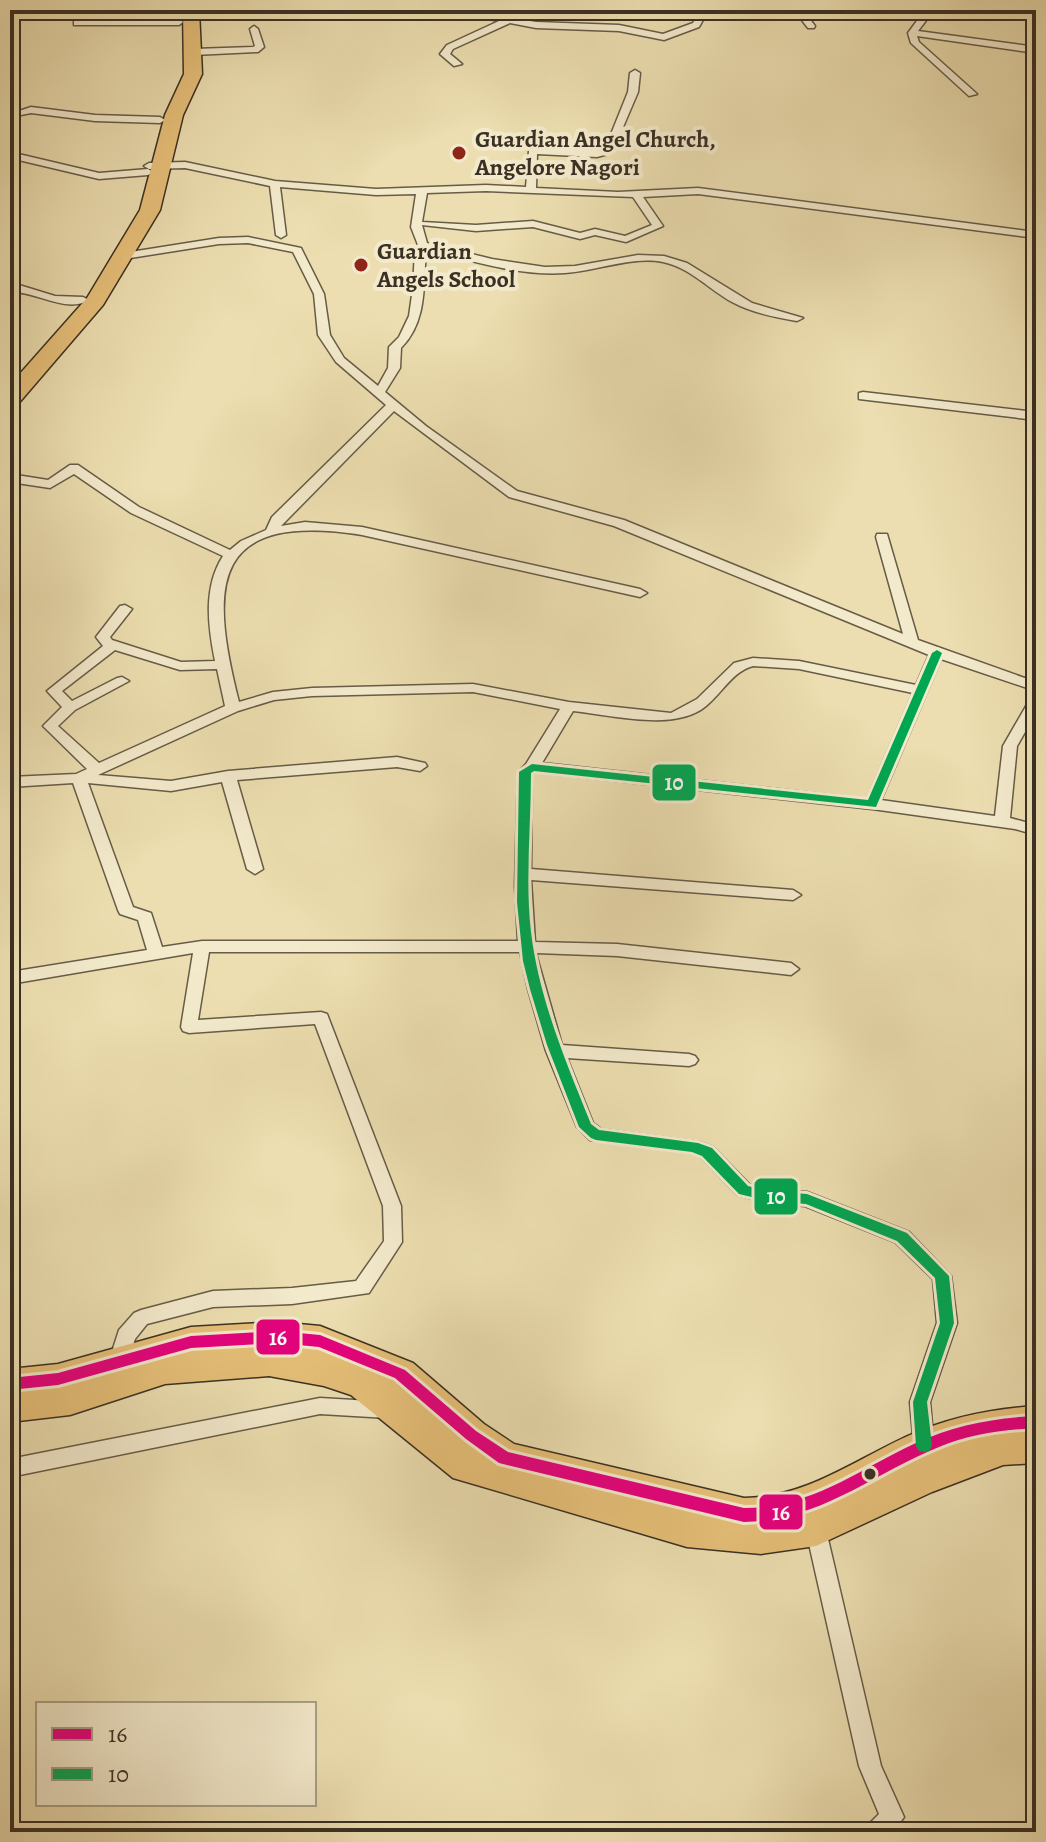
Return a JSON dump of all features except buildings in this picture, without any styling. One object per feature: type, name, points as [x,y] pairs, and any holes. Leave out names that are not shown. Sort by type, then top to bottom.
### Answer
[{"type":"highway","points":[[10,382],[83,300],[137,212],[193,74],[194,52],[189,22],[184,14]]},
{"type":"highway","points":[[10,399],[96,301],[150,210],[160,120],[184,63],[184,14]]},
{"type":"highway","points":[[10,1384],[58,1379],[191,1342],[278,1337],[320,1341],[400,1374],[459,1426],[504,1458],[744,1515],[763,1516],[813,1516],[924,1446],[982,1425],[1036,1422]]},
{"type":"highway","points":[[10,1406],[70,1400],[165,1369],[269,1361],[324,1371],[364,1384],[467,1466],[687,1530],[761,1537],[1002,1449],[1036,1447]]},
{"type":"street","points":[[475,10],[482,15],[506,20],[566,27],[619,28],[664,37],[696,25],[700,18],[694,10]]},
{"type":"street","points":[[457,64],[445,54],[450,47],[530,10]]},
{"type":"street","points":[[724,10],[758,13],[761,10]]},
{"type":"street","points":[[798,10],[811,26]]},
{"type":"street","points":[[912,33],[930,10]]},
{"type":"street","points":[[77,23],[184,14]]},
{"type":"street","points":[[194,52],[255,50],[260,47],[254,29]]},
{"type":"street","points":[[912,33],[1036,50]]},
{"type":"street","points":[[912,33],[915,43],[972,94]]},
{"type":"street","points":[[531,188],[532,153],[539,150],[597,154],[609,151],[633,92],[635,73]]},
{"type":"street","points":[[21,112],[31,110],[95,118],[160,120]]},
{"type":"street","points":[[10,155],[99,176],[153,168],[208,169],[275,184],[376,192],[531,188],[618,195],[708,192],[1036,235]]},
{"type":"street","points":[[275,184],[281,235]]},
{"type":"street","points":[[422,190],[416,227],[423,245]]},
{"type":"street","points":[[426,224],[476,228],[533,224],[576,235],[595,232],[628,238],[658,226],[635,193]]},
{"type":"street","points":[[124,256],[227,240],[248,240],[297,250],[319,294],[324,335],[340,360],[393,405],[513,494],[619,523],[937,653],[1036,687]]},
{"type":"street","points":[[379,393],[394,368],[395,347],[403,341],[410,328],[423,245]]},
{"type":"street","points":[[423,245],[518,266],[563,270],[640,257],[667,260],[686,266],[735,300],[765,312],[797,318]]},
{"type":"street","points":[[10,289],[19,288],[54,299],[83,300]]},
{"type":"street","points":[[863,396],[1036,416]]},
{"type":"street","points":[[271,532],[277,520],[393,405]]},
{"type":"street","points":[[10,478],[50,484],[74,468],[135,510],[233,556]]},
{"type":"street","points":[[233,708],[217,629],[217,595],[223,568],[233,556],[271,532],[304,526],[357,531],[640,593]]},
{"type":"street","points":[[882,537],[912,643]]},
{"type":"street","points":[[125,609],[103,641],[180,666],[223,665]]},
{"type":"street","points":[[70,707],[54,691],[112,646]]},
{"type":"street","points":[[872,804],[937,653]]},
{"type":"street","points":[[79,778],[233,708],[273,696],[312,692],[473,688],[569,706],[671,717],[684,715],[709,699],[740,666],[758,662],[809,667],[922,691]]},
{"type":"street","points":[[97,770],[50,726],[70,707],[122,681]]},
{"type":"street","points":[[1002,822],[1010,746],[1036,701]]},
{"type":"street","points":[[569,706],[532,767],[525,772],[523,904],[536,995],[586,1127],[596,1135],[693,1147],[707,1152],[744,1190],[768,1196],[807,1199],[902,1237],[942,1276],[947,1323],[920,1402],[924,1446]]},
{"type":"street","points":[[10,782],[79,778],[171,786],[228,776],[397,762],[420,766]]},
{"type":"street","points":[[532,767],[872,804],[1002,822],[1036,830]]},
{"type":"street","points":[[228,776],[255,869]]},
{"type":"street","points":[[79,778],[126,910],[145,917],[156,954]]},
{"type":"street","points":[[524,874],[793,895]]},
{"type":"street","points":[[119,1361],[126,1336],[141,1318],[213,1299],[292,1296],[362,1288],[393,1242],[392,1206],[321,1018],[189,1027],[202,946]]},
{"type":"street","points":[[10,978],[202,946],[617,950],[791,969]]},
{"type":"street","points":[[555,1051],[689,1060]]},
{"type":"street","points":[[10,1468],[320,1406],[398,1410]]},
{"type":"street","points":[[813,1516],[870,1766],[888,1827]]},
{"type":"transit line","name":"10","points":[[924,1446],[920,1402],[947,1323],[942,1276],[902,1237],[807,1199],[768,1196],[744,1190],[707,1152],[693,1147],[596,1135],[586,1127],[553,1045],[529,961],[523,870],[525,772],[532,767],[872,804],[937,653]]},
{"type":"transit line","name":"16","points":[[10,1384],[58,1379],[191,1342],[278,1337],[320,1341],[400,1374],[471,1435],[504,1458],[744,1515],[767,1515],[814,1502],[950,1436],[992,1426],[1036,1422]]},
{"type":"place","name":"Guardian Angel Church, Angelore Nagori","points":[[459,153]]},
{"type":"place","name":"Guardian Angels School","points":[[361,265]]}]
